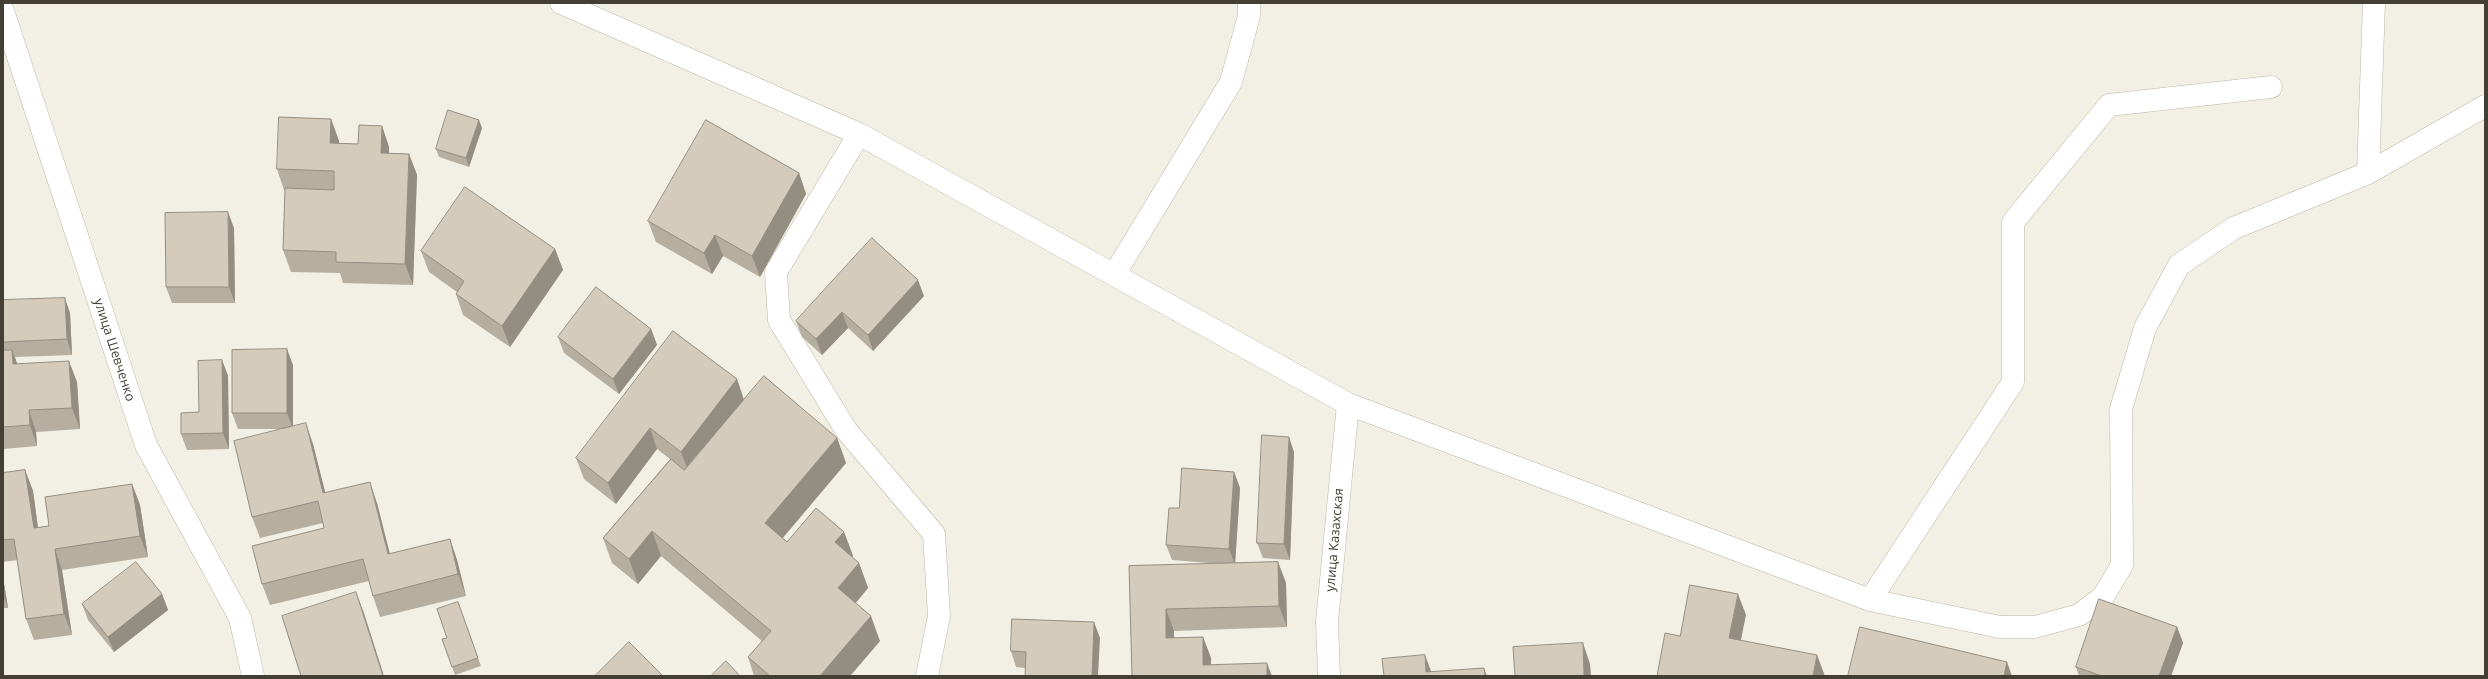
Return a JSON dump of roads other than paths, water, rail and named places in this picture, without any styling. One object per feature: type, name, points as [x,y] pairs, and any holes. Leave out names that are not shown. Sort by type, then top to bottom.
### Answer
[{"type":"street","points":[[561,3],[859,134],[1348,404],[1870,600],[2000,627],[2035,627],[2079,614],[2103,597],[2122,564],[2121,409],[2145,328],[2179,265],[2234,228],[2368,173],[2485,106]]},
{"type":"street","points":[[1114,275],[1231,82],[1249,16],[1249,3]]},
{"type":"street","points":[[2368,173],[2374,3]]},
{"type":"street","name":"улица Шевченко","points":[[3,11],[146,445],[240,618],[253,676]]},
{"type":"street","points":[[1870,600],[2013,382],[2013,222],[2109,105],[2271,86]]},
{"type":"street","points":[[859,134],[776,272],[779,320],[846,430],[934,534],[940,616],[927,676]]},
{"type":"street","name":"улица Казахская","points":[[1329,676],[1327,621],[1348,404]]}]
